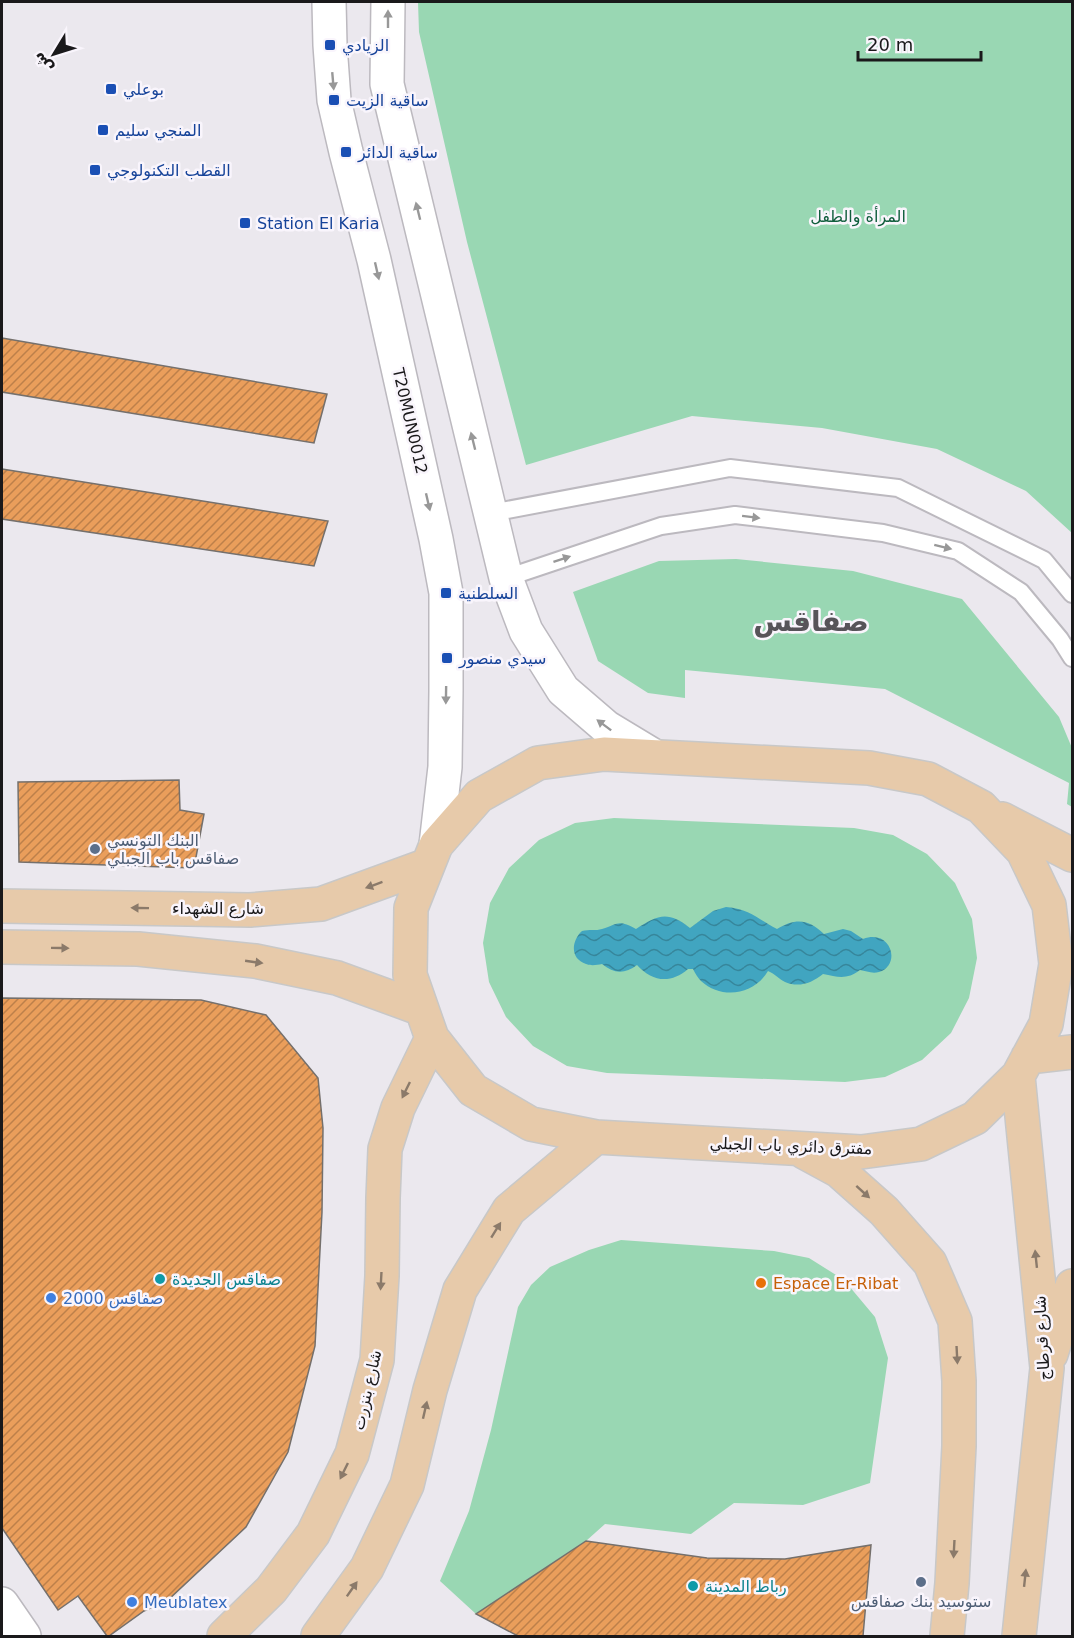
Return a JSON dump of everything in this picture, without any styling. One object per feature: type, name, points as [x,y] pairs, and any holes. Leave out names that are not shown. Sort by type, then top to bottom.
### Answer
[{"type":"main road","name":"T20MUN0012","points":[[329,2],[334,100],[374,260],[446,593],[447,680],[444,767],[432,855]]},
{"type":"main road","points":[[388,2],[387,84],[506,578],[526,631],[563,690],[606,727],[654,756]]},
{"type":"main road","name":"مفترق دائري باب الجبلي","points":[[604,754],[654,756],[869,768],[928,779],[981,807],[1023,851],[1049,905],[1056,964],[1046,1024],[1023,1067],[975,1118],[921,1144],[861,1152],[596,1137],[531,1124],[473,1090],[427,1023],[410,975],[411,908],[432,855],[479,796],[538,764],[604,754]]},
{"type":"main road","points":[[981,807],[1072,855]]},
{"type":"main road","name":"شارع الشهداء","points":[[2,906],[250,910],[321,904],[432,855]]},
{"type":"main road","points":[[2,947],[138,949],[255,962],[337,978],[427,1023]]},
{"type":"main road","name":"شارع بنزرت","points":[[224,1636],[272,1590],[313,1534],[352,1454],[377,1360],[382,1276],[382,1198],[385,1149],[427,1023]]},
{"type":"main road","points":[[1023,1067],[1072,1052]]},
{"type":"main road","name":"شارع قرطاج","points":[[1019,1636],[1047,1368],[1023,1067]]},
{"type":"main road","points":[[318,1636],[367,1568],[407,1485],[430,1389],[460,1290],[509,1210],[596,1137]]},
{"type":"main road","points":[[797,1148],[839,1171],[884,1211],[930,1263],[955,1321],[959,1446],[947,1636]]},
{"type":"main road","points":[[1047,1368],[1072,1286]]},
{"type":"main road","points":[[2,1604],[24,1636]]},
{"type":"lane","points":[[491,513],[730,468],[898,488],[1044,560],[1072,594]]},
{"type":"lane","points":[[506,578],[661,526],[735,515],[883,533],[958,550],[1021,592],[1060,639],[1072,658]]},
{"type":"green space","name":"المرأة والطفل","points":[[418,2],[1072,2],[1072,533],[1026,491],[937,449],[822,428],[692,416],[526,465],[467,242],[419,32]]},
{"type":"green space","points":[[736,559],[853,571],[962,599],[1059,717],[1072,748],[1072,807],[1067,804],[1069,783],[885,689],[685,670],[685,698],[648,693],[598,661],[573,592],[659,561]]},
{"type":"green space","points":[[614,818],[854,828],[893,835],[927,854],[955,883],[972,919],[977,958],[969,998],[951,1033],[922,1060],[885,1077],[845,1082],[607,1073],[567,1066],[533,1046],[506,1017],[489,982],[483,943],[490,903],[509,868],[539,840],[575,823]]},
{"type":"green space","points":[[621,1240],[774,1251],[809,1258],[844,1280],[875,1317],[888,1358],[870,1483],[803,1505],[734,1503],[691,1534],[605,1524],[586,1541],[476,1614],[440,1581],[469,1511],[491,1430],[518,1307],[531,1285],[550,1267],[589,1250]]},
{"type":"water","points":[[726,907],[748,912],[777,929],[790,923],[802,922],[813,925],[824,934],[843,929],[863,939],[873,937],[881,939],[890,949],[890,962],[879,972],[871,973],[860,970],[842,977],[823,974],[810,982],[800,984],[785,982],[768,971],[762,979],[746,990],[728,993],[709,987],[700,980],[693,969],[688,969],[675,977],[662,979],[649,975],[637,965],[628,970],[615,971],[602,964],[586,964],[581,962],[575,954],[574,945],[582,931],[600,930],[618,923],[636,929],[650,920],[663,917],[675,919],[690,928],[713,911]]},
{"type":"building","points":[[2,338],[327,394],[314,443],[2,392]]},
{"type":"building","points":[[2,469],[328,521],[314,566],[2,519]]},
{"type":"building","points":[[179,780],[180,810],[204,814],[194,868],[19,862],[18,782]]},
{"type":"building","name":"صفاقس الجديدة","points":[[2,998],[201,1000],[266,1015],[318,1078],[323,1128],[322,1212],[315,1346],[288,1452],[246,1527],[169,1599],[144,1611],[109,1636],[78,1596],[58,1610],[2,1528]]},
{"type":"building","name":"رباط المدينة","points":[[586,1541],[707,1558],[785,1559],[871,1545],[863,1636],[518,1636],[476,1614]]},
{"type":"place","name":"الزيادي","points":[[330,45]]},
{"type":"place","name":"بوعلي","points":[[111,89]]},
{"type":"place","name":"ساقية الزيت","points":[[334,100]]},
{"type":"place","name":"المنجي سليم","points":[[103,130]]},
{"type":"place","name":"ساقية الدائر","points":[[346,152]]},
{"type":"place","name":"القطب التكنولوجي","points":[[95,170]]},
{"type":"place","name":"Station El Karia","points":[[245,223]]},
{"type":"place","name":"السلطنية","points":[[446,593]]},
{"type":"place","name":"سيدي منصور","points":[[447,658]]},
{"type":"place","name":"البنك التونسي صفاقس باب الجبلي","points":[[95,849]]},
{"type":"place","name":"صفاقس الجديدة","points":[[160,1279]]},
{"type":"place","name":"Espace Er-Ribat","points":[[761,1283]]},
{"type":"place","name":"صفاقس 2000","points":[[51,1298]]},
{"type":"place","name":"ستوسيد بنك صفاقس","points":[[921,1582]]},
{"type":"place","name":"رباط المدينة","points":[[693,1586]]},
{"type":"place","name":"Meublatex","points":[[132,1602]]},
{"type":"district","name":"صفاقس","points":[[811,621]]}]
